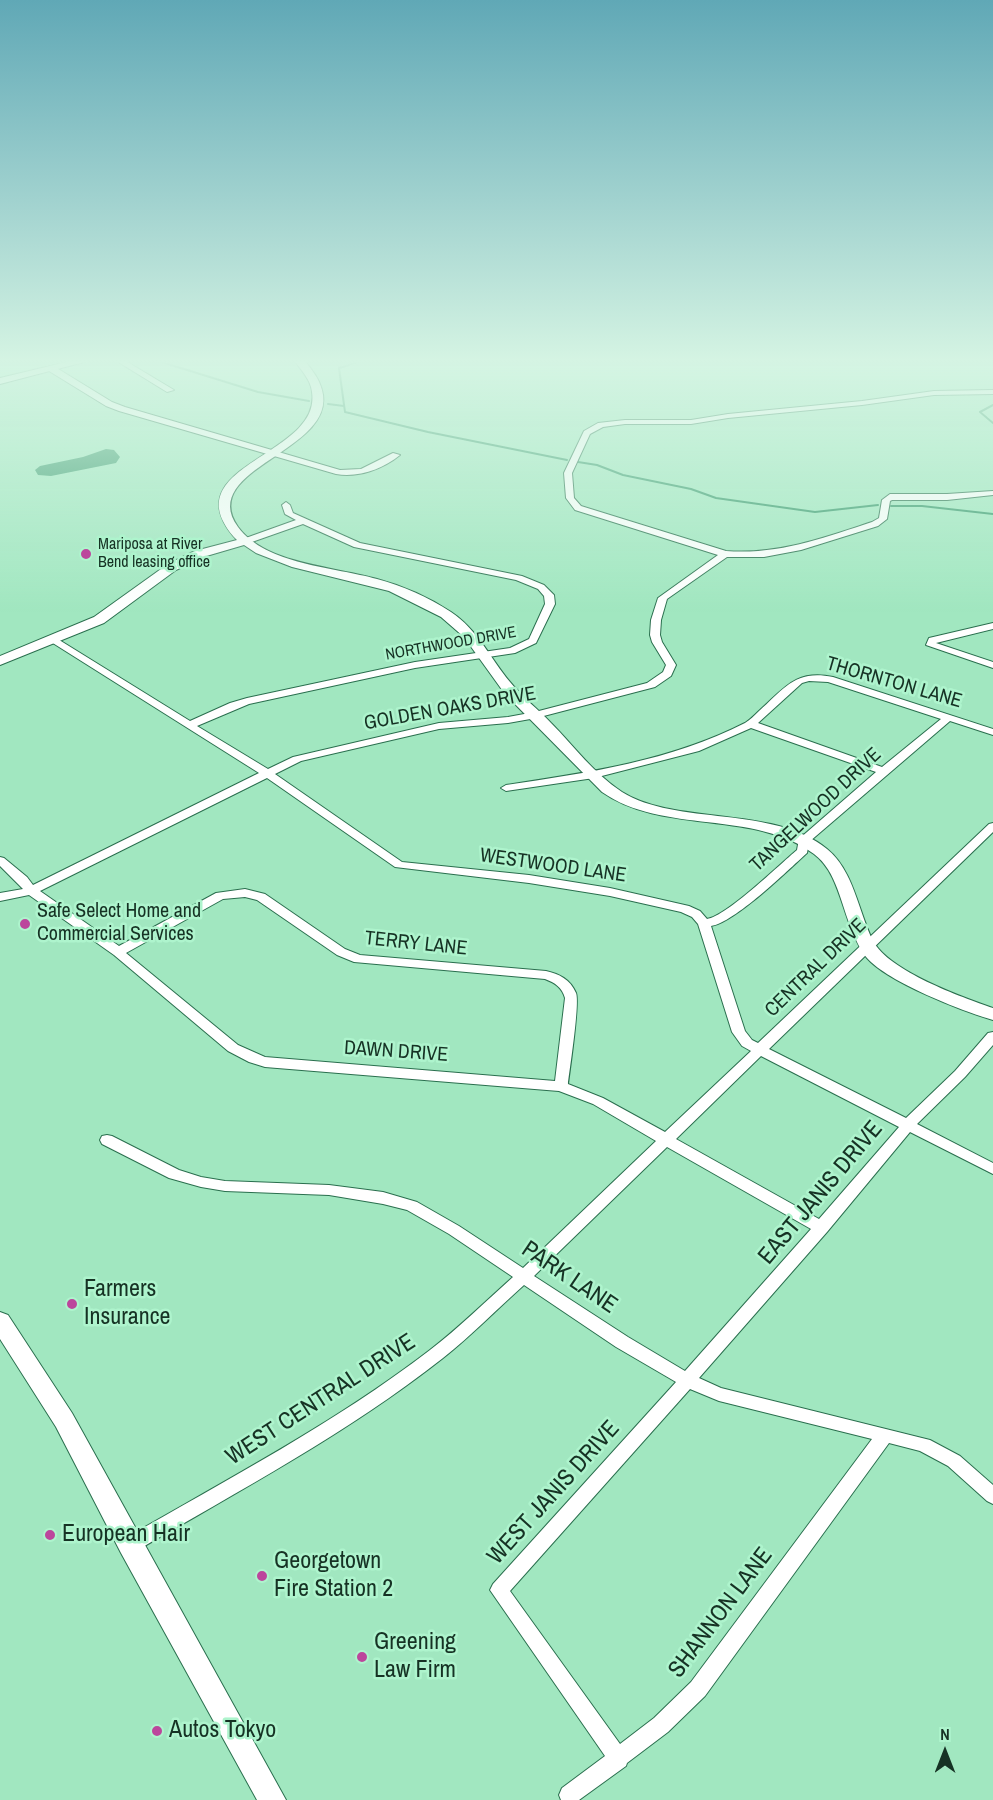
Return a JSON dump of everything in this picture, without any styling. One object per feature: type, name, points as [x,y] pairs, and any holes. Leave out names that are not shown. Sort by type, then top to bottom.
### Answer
[{"type":"street","points":[[241,444],[339,472],[356,473],[371,470],[396,455]]},
{"type":"street","points":[[287,444],[242,474],[233,483],[226,497],[224,509],[228,520],[246,541],[287,561],[368,579],[414,596],[456,622],[487,655],[502,681],[594,775],[620,797],[650,808],[778,832],[804,841],[831,862],[873,955],[895,970],[993,1014]]},
{"type":"street","points":[[582,444],[568,473],[568,488],[573,504],[585,511],[725,554],[750,556],[785,552],[875,525],[883,519],[886,499],[893,496],[947,497],[993,493]]},
{"type":"street","name":"NORTHWOOD DRIVE","points":[[190,725],[240,703],[415,665],[512,651],[533,641],[551,600],[541,587],[505,575],[357,545],[289,514],[286,505]]},
{"type":"street","points":[[0,662],[99,620],[172,567],[199,554],[246,541],[303,521]]},
{"type":"street","name":"GOLDEN OAKS DRIVE","points":[[0,897],[31,891],[297,759],[439,726],[508,720],[536,715],[644,688],[663,678],[671,665],[655,635],[656,620],[663,598],[725,554]]},
{"type":"street","points":[[993,626],[932,640],[931,645],[993,665]]},
{"type":"street","name":"WESTWOOD LANE","points":[[53,640],[266,774],[399,865],[528,879],[610,892],[685,909],[696,914],[704,923]]},
{"type":"street","name":"THORNTON LANE","points":[[506,788],[594,775],[695,749],[751,724],[790,686],[808,678],[830,679],[993,732]]},
{"type":"street","name":"TANGELWOOD DRIVE","points":[[704,923],[718,921],[733,910],[803,851],[804,841],[883,771],[949,717]]},
{"type":"street","points":[[751,724],[883,771]]},
{"type":"street","name":"CENTRAL DRIVE","points":[[667,1140],[993,826]]},
{"type":"street","name":"DAWN DRIVE","points":[[0,861],[23,880],[31,891],[118,952],[233,1048],[254,1059],[265,1062],[561,1086],[598,1101],[822,1228]]},
{"type":"street","name":"TERRY LANE","points":[[118,952],[216,898],[232,893],[245,893],[261,897],[341,952],[358,959],[552,977],[566,985],[571,998],[561,1086]]},
{"type":"street","points":[[704,923],[740,1032],[747,1043],[993,1169]]},
{"type":"street","name":"EAST JANIS DRIVE","points":[[686,1380],[756,1304],[908,1125],[960,1074],[993,1036]]},
{"type":"street","name":"PARK LANE","points":[[107,1140],[165,1171],[201,1182],[225,1186],[329,1191],[383,1198],[412,1206],[454,1230],[655,1363],[686,1380],[719,1394],[924,1445],[941,1453],[967,1471],[993,1496]]},
{"type":"street","name":"WEST CENTRAL DRIVE","points":[[129,1545],[317,1436],[372,1401],[438,1353],[524,1276],[667,1140]]},
{"type":"street","points":[[0,1321],[64,1420],[129,1545],[272,1800]]},
{"type":"street","name":"WEST JANIS DRIVE","points":[[619,1759],[499,1590],[686,1380]]},
{"type":"street","name":"SHANNON LANE","points":[[569,1795],[661,1725],[698,1689],[885,1435]]},
{"type":"shaded area","points":[[106,449],[114,450],[120,457],[116,463],[51,476],[38,475],[35,470],[40,466],[83,457]]},
{"type":"waterway","points":[[488,444],[567,460]]},
{"type":"waterway","points":[[578,462],[597,465],[623,475],[691,489],[716,498],[815,512],[878,505]]},
{"type":"waterway","points":[[891,506],[922,506],[993,514]]},
{"type":"place","name":"Mariposa at River Bend leasing office","points":[[86,554]]},
{"type":"place","name":"Safe Select Home and Commercial Services","points":[[25,924]]},
{"type":"place","name":"Farmers Insurance","points":[[72,1304]]},
{"type":"place","name":"European Hair","points":[[50,1535]]},
{"type":"place","name":"Georgetown Fire Station 2","points":[[262,1576]]},
{"type":"place","name":"Greening Law Firm","points":[[362,1657]]},
{"type":"place","name":"Autos Tokyo","points":[[157,1731]]}]
